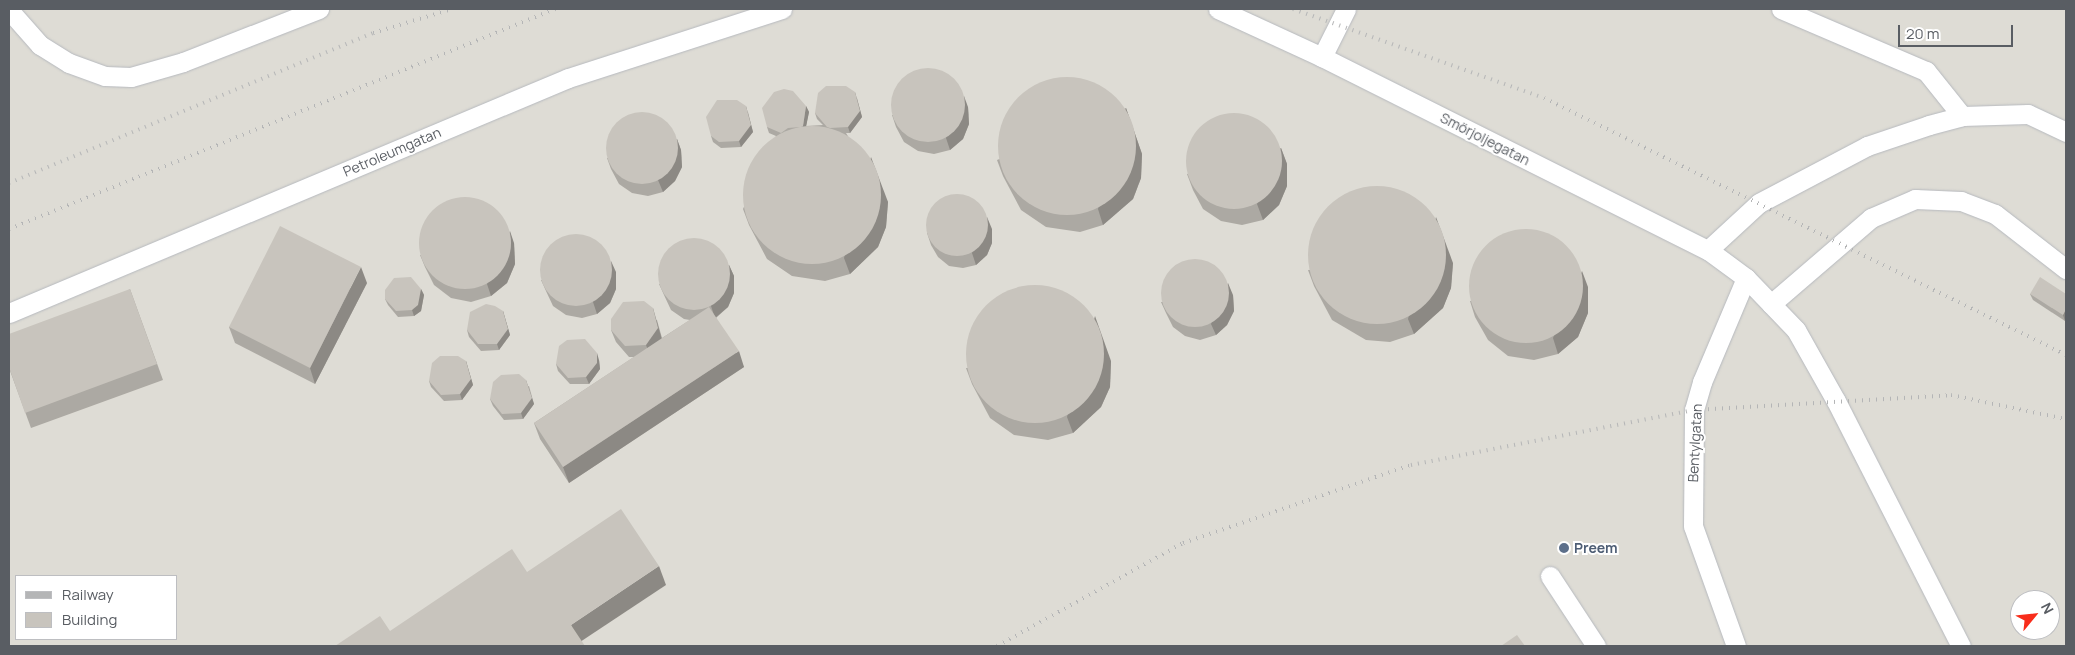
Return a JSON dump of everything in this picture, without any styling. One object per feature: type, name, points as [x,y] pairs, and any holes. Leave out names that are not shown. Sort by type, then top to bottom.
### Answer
[{"type":"lane","points":[[9,10],[40,45],[69,63],[105,76],[130,78],[182,62],[319,9]]},
{"type":"lane","name":"Petroleumgatan","points":[[9,313],[568,78],[782,9]]},
{"type":"lane","name":"Smörjoljegatan","points":[[1218,9],[1322,57],[1708,250],[1746,278]]},
{"type":"lane","points":[[1322,57],[1346,9]]},
{"type":"lane","points":[[1781,9],[1926,71],[1962,116]]},
{"type":"lane","points":[[1708,250],[1759,203],[1867,146],[1962,116],[2028,114],[2066,132]]},
{"type":"lane","points":[[1771,304],[1871,218],[1915,198],[1961,201],[1995,214],[2066,269]]},
{"type":"lane","points":[[1746,278],[1796,330],[1836,401],[1961,646]]},
{"type":"lane","name":"Bentylgatan","points":[[1736,646],[1692,526],[1694,410],[1702,382],[1746,278]]},
{"type":"lane","points":[[1550,576],[1596,646]]},
{"type":"shaded area","points":[[9,9],[2066,9],[2066,646],[9,646]]},
{"type":"building","points":[[928,68],[942,71],[954,79],[962,91],[965,105],[962,119],[954,131],[942,139],[928,142],[914,139],[902,131],[894,119],[891,105],[894,91],[902,79],[914,71]]},
{"type":"building","points":[[1067,77],[1081,78],[1094,82],[1106,88],[1116,97],[1125,107],[1131,119],[1135,132],[1135,160],[1131,173],[1125,185],[1116,195],[1106,204],[1094,210],[1081,214],[1067,215],[1053,214],[1040,210],[1028,204],[1018,195],[1009,185],[1003,173],[999,160],[998,146],[999,132],[1003,119],[1009,107],[1018,97],[1028,88],[1040,82],[1053,78]]},
{"type":"building","points":[[826,86],[846,86],[855,92],[860,111],[848,127],[827,127],[815,113],[818,93]]},
{"type":"building","points":[[784,89],[793,91],[806,106],[803,126],[788,128],[781,133],[767,127],[762,108],[774,92]]},
{"type":"building","points":[[717,100],[737,100],[746,106],[751,125],[739,141],[719,142],[711,136],[706,117]]},
{"type":"building","points":[[642,112],[662,118],[672,128],[678,148],[672,168],[662,178],[642,184],[622,178],[612,168],[606,148],[612,128],[622,118]]},
{"type":"building","points":[[1234,113],[1252,117],[1268,127],[1278,143],[1282,161],[1278,179],[1268,195],[1252,205],[1234,209],[1216,205],[1200,195],[1190,179],[1186,161],[1190,143],[1200,127],[1216,117]]},
{"type":"building","points":[[812,126],[826,127],[839,131],[851,137],[861,146],[870,156],[876,168],[880,181],[880,209],[876,222],[870,234],[861,244],[851,253],[839,259],[826,263],[812,264],[798,263],[785,259],[773,253],[763,244],[754,234],[748,222],[744,209],[743,195],[744,181],[748,168],[754,156],[763,146],[773,137],[785,131],[798,127]]},
{"type":"building","points":[[1377,186],[1391,187],[1404,191],[1426,206],[1441,228],[1445,241],[1445,269],[1441,282],[1426,304],[1404,319],[1391,323],[1377,324],[1363,323],[1350,319],[1328,304],[1313,282],[1309,269],[1308,255],[1309,241],[1313,228],[1328,206],[1350,191],[1363,187]]},
{"type":"building","points":[[957,194],[974,199],[979,203],[983,208],[988,225],[983,242],[979,247],[974,251],[957,256],[940,251],[935,247],[931,242],[926,225],[931,208],[935,203],[940,199]]},
{"type":"building","points":[[465,197],[482,201],[497,211],[507,226],[511,243],[507,260],[497,275],[482,285],[465,289],[448,285],[433,275],[423,260],[419,243],[423,226],[433,211],[448,201]]},
{"type":"building","points":[[280,226],[361,267],[310,368],[229,327]]},
{"type":"building","points":[[1526,229],[1548,233],[1558,238],[1574,254],[1579,264],[1583,286],[1579,308],[1574,318],[1558,334],[1548,339],[1526,343],[1504,339],[1494,334],[1478,318],[1473,308],[1469,286],[1473,264],[1478,254],[1494,238],[1504,233]]},
{"type":"building","points":[[576,234],[596,240],[606,250],[612,270],[606,290],[596,300],[576,306],[556,300],[546,290],[540,270],[546,250],[556,240]]},
{"type":"building","points":[[694,238],[714,244],[724,254],[730,274],[724,294],[714,304],[694,310],[674,304],[664,294],[658,274],[664,254],[674,244]]},
{"type":"building","points":[[1188,259],[1202,259],[1214,264],[1224,274],[1229,286],[1229,300],[1224,312],[1214,322],[1202,327],[1188,327],[1176,322],[1166,312],[1161,300],[1161,286],[1166,274],[1176,264]]},
{"type":"building","points":[[411,277],[421,289],[418,305],[412,310],[396,311],[385,299],[385,290],[394,278]]},
{"type":"building","points":[[2040,277],[2066,294],[2066,309],[2063,315],[2030,294]]},
{"type":"building","points":[[1035,285],[1049,286],[1062,290],[1074,296],[1084,305],[1093,315],[1099,327],[1103,340],[1103,368],[1099,381],[1093,393],[1084,403],[1074,412],[1062,418],[1049,422],[1035,423],[1021,422],[1008,418],[996,412],[986,403],[977,393],[971,381],[967,368],[966,354],[967,340],[971,327],[977,315],[986,305],[996,296],[1008,290],[1021,286]]},
{"type":"building","points":[[130,289],[157,364],[25,413],[9,367],[9,334]]},
{"type":"building","points":[[644,301],[653,308],[658,328],[646,345],[625,346],[611,330],[611,319],[623,302]]},
{"type":"building","points":[[486,304],[495,306],[503,311],[508,329],[497,344],[478,344],[467,330],[470,312]]},
{"type":"building","points":[[709,307],[739,351],[563,467],[534,423]]},
{"type":"building","points":[[585,339],[597,353],[597,363],[586,377],[568,378],[556,364],[559,346],[567,340]]},
{"type":"building","points":[[440,356],[458,356],[466,361],[471,379],[460,394],[441,395],[429,381],[432,363]]},
{"type":"building","points":[[519,374],[526,380],[532,398],[521,413],[502,414],[490,399],[493,382],[501,375]]},
{"type":"building","points":[[621,509],[659,566],[571,625],[585,646],[335,646],[380,616],[390,631],[512,549],[527,572]]},
{"type":"building","points":[[1517,635],[1525,646],[1501,646]]},
{"type":"railway","points":[[9,183],[373,33],[452,9]]},
{"type":"railway","points":[[9,229],[555,9]]},
{"type":"railway","points":[[1293,9],[1544,98],[2066,355]]},
{"type":"railway","points":[[997,646],[1183,543],[1411,465],[1694,410],[1951,395],[2066,419]]},
{"type":"place","name":"Preem","points":[[1564,548]]}]
